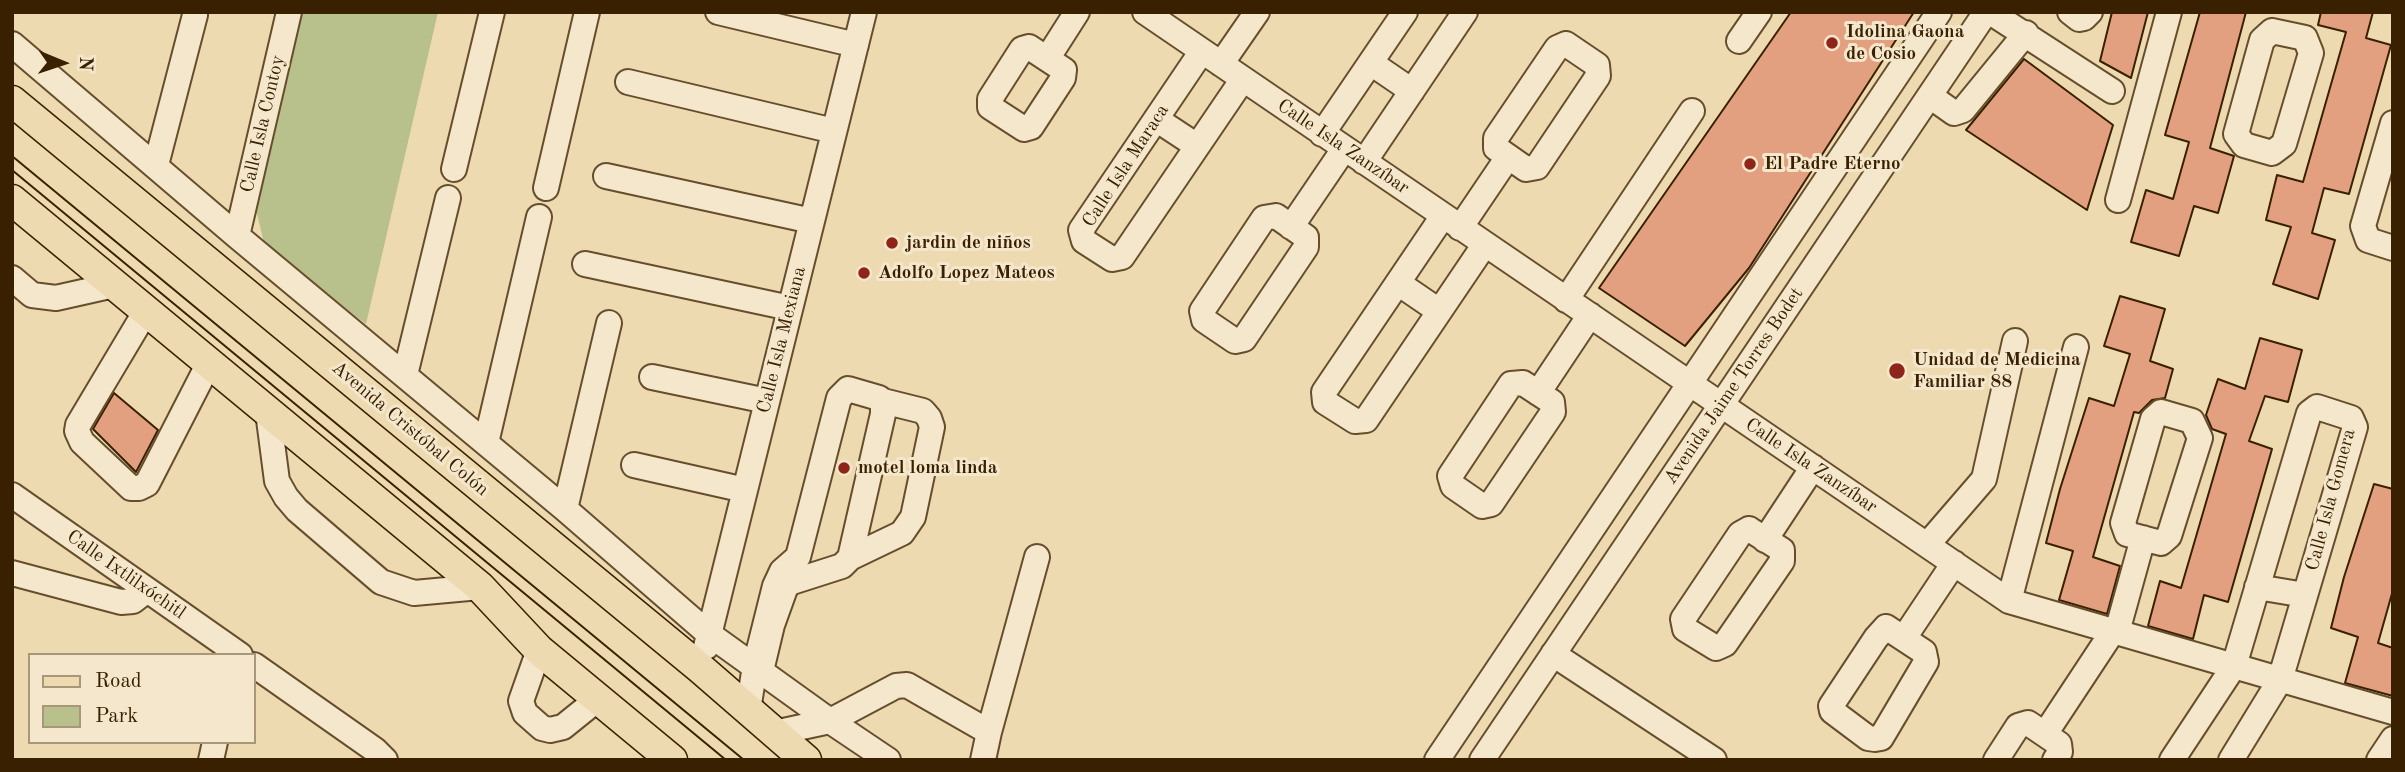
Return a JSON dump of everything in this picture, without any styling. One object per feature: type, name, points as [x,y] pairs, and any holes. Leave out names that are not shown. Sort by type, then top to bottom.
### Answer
[{"type":"main road","name":"Avenida Cristóbal Colón","points":[[12,101],[700,668],[806,760]]},
{"type":"main road","points":[[12,200],[480,587],[539,650],[673,760]]},
{"type":"street","name":"Calle Isla Contoy","points":[[237,236],[289,12]]},
{"type":"street","points":[[454,169],[492,12]]},
{"type":"street","points":[[545,188],[587,12]]},
{"type":"street","points":[[718,12],[856,45]]},
{"type":"street","name":"Calle Isla Mexiana","points":[[700,668],[864,12]]},
{"type":"street","points":[[1047,59],[1077,12]]},
{"type":"street","name":"Calle Isla Zanzíbar","points":[[1144,12],[2009,601],[2393,712]]},
{"type":"street","name":"Calle Isla Maraca","points":[[1243,79],[1122,257],[1112,259],[1084,241],[1082,230],[1156,119],[1256,12]]},
{"type":"street","points":[[1322,134],[1405,12]]},
{"type":"street","points":[[1291,227],[1412,91],[1465,12]]},
{"type":"street","points":[[1739,41],[1759,12]]},
{"type":"street","name":"Avenida Jaime Torres Bodet","points":[[1437,760],[1939,12]]},
{"type":"street","points":[[1988,12],[2026,33],[2112,91]]},
{"type":"street","name":"Avenida Jaime Torres Bodet","points":[[1482,760],[1988,12]]},
{"type":"street","points":[[2070,12],[2079,19],[2090,12]]},
{"type":"street","points":[[2118,200],[2169,12]]},
{"type":"street","points":[[156,165],[195,15]]},
{"type":"street","points":[[2294,24],[2305,38],[2311,53],[2284,144],[2272,153],[2244,145],[2236,134],[2262,40],[2272,31],[2294,24]]},
{"type":"street","points":[[1930,96],[1954,113],[1963,110],[2026,33]]},
{"type":"street","points":[[12,44],[237,236],[565,509],[709,634],[757,672],[888,760]]},
{"type":"street","points":[[1566,44],[1597,65],[1598,76],[1537,167],[1526,169],[1508,157],[1496,148],[1496,138],[1557,48],[1566,44]]},
{"type":"street","points":[[1371,63],[1412,91]]},
{"type":"street","points":[[628,82],[834,131]]},
{"type":"street","points":[[1566,300],[1692,111]]},
{"type":"street","points":[[1156,119],[1197,146]]},
{"type":"street","points":[[2393,123],[2363,226],[2368,240],[2393,248]]},
{"type":"street","points":[[1485,244],[1366,420],[1355,421],[1325,402],[1324,393],[1398,283],[1508,157]]},
{"type":"street","points":[[606,176],[812,221]]},
{"type":"street","points":[[405,375],[447,198]]},
{"type":"street","points":[[1276,216],[1291,227],[1306,237],[1306,247],[1244,339],[1235,341],[1204,320],[1202,311],[1264,218],[1276,216]]},
{"type":"street","points":[[486,443],[539,217]]},
{"type":"street","points":[[585,264],[790,309]]},
{"type":"street","points":[[12,278],[32,295],[56,298],[114,285]]},
{"type":"street","points":[[1398,283],[1439,311]]},
{"type":"street","points":[[146,311],[78,425],[77,431],[82,442],[131,488],[147,484],[209,363]]},
{"type":"street","points":[[1538,393],[1590,315]]},
{"type":"street","points":[[565,509],[609,323]]},
{"type":"street","points":[[1927,545],[1984,479],[2015,341]]},
{"type":"street","points":[[2009,601],[2076,347]]},
{"type":"street","points":[[652,377],[767,401]]},
{"type":"street","points":[[1523,383],[1538,393],[1552,402],[1553,412],[1491,504],[1482,506],[1453,486],[1450,476],[1511,384],[1523,383]]},
{"type":"street","points":[[748,710],[775,586],[782,571],[798,557],[839,398],[844,391],[851,389],[883,401],[923,411],[932,427],[913,517],[902,533],[850,558],[842,566],[786,586],[757,672]]},
{"type":"street","points":[[850,558],[883,414],[883,401]]},
{"type":"street","name":"Calle Isla Gomera","points":[[2180,757],[2234,666],[2309,413],[2317,407],[2351,418],[2356,427],[2280,680],[2231,760]]},
{"type":"street","points":[[268,412],[277,481],[286,497],[297,510],[381,582],[414,593],[480,587]]},
{"type":"street","points":[[2161,412],[2192,421],[2200,438],[2169,536],[2161,543],[2143,538],[2127,534],[2123,523],[2153,419],[2161,412]]},
{"type":"street","points":[[634,465],[745,490]]},
{"type":"street","points":[[1765,540],[1813,467]]},
{"type":"street","name":"Calle Ixtlilxóchitl","points":[[12,495],[236,653]]},
{"type":"street","points":[[1749,529],[1765,540],[1782,550],[1782,561],[1725,644],[1716,648],[1685,629],[1683,620],[1740,534],[1749,529]]},
{"type":"street","points":[[2045,734],[2115,632],[2143,538]]},
{"type":"street","points":[[982,760],[1037,557]]},
{"type":"street","points":[[1904,638],[1954,563]]},
{"type":"street","points":[[12,573],[121,602],[133,601],[147,590]]},
{"type":"street","points":[[2257,587],[2305,595]]},
{"type":"street","points":[[539,650],[521,701],[525,713],[542,728],[550,730],[563,727],[599,698]]},
{"type":"street","points":[[1553,654],[1714,760]]},
{"type":"street","name":"Calle Ixtlilxóchitl","points":[[256,667],[375,750],[384,760]]},
{"type":"street","points":[[774,733],[830,721],[896,686],[907,685],[989,732]]},
{"type":"street","points":[[1996,760],[2018,726],[2028,723],[2059,744],[2060,752],[2055,760]]},
{"type":"street","points":[[2379,760],[2393,738]]},
{"type":"green space","points":[[298,12],[438,12],[366,324],[265,247],[254,201]]},
{"type":"building","points":[[1791,12],[1914,12],[1749,268],[1685,346],[1599,288]]},
{"type":"building","points":[[2112,12],[2148,12],[2131,78],[2100,61]]},
{"type":"building","points":[[2200,12],[2246,12],[2210,148],[2234,156],[2218,213],[2194,206],[2179,256],[2131,242],[2146,190],[2173,199],[2189,142],[2165,135]]},
{"type":"building","points":[[2321,12],[2373,12],[2366,38],[2391,45],[2349,194],[2324,188],[2312,233],[2335,240],[2318,299],[2273,284],[2291,227],[2266,220],[2277,175],[2303,182],[2346,32],[2318,25]]},
{"type":"building","points":[[2024,59],[2113,125],[2087,210],[1966,130]]},
{"type":"building","points":[[2120,296],[2165,309],[2150,361],[2173,369],[2165,398],[2152,400],[2139,413],[2134,412],[2093,557],[2120,566],[2107,614],[2059,600],[2073,551],[2046,543],[2089,398],[2114,406],[2130,354],[2104,346]]},
{"type":"building","points":[[2260,338],[2302,350],[2288,402],[2265,396],[2249,441],[2272,449],[2228,602],[2204,595],[2193,639],[2148,626],[2160,581],[2181,588],[2226,434],[2212,429],[2206,415],[2218,379],[2245,389]]},
{"type":"building","points":[[114,393],[158,430],[136,472],[93,429]]},
{"type":"building","points":[[2374,484],[2393,489],[2393,590],[2378,643],[2393,648],[2393,696],[2345,683],[2358,637],[2331,628],[2344,577]]},
{"type":"tram line","points":[[12,156],[744,760]]},
{"type":"tram line","points":[[12,170],[726,760]]},
{"type":"place","name":"Idolina Gaona de Cosio","points":[[1832,43]]},
{"type":"place","name":"El Padre Eterno","points":[[1750,164]]},
{"type":"place","name":"jardin de niños","points":[[892,243]]},
{"type":"place","name":"Adolfo Lopez Mateos","points":[[864,273]]},
{"type":"place","name":"Unidad de Medicina Familiar 88","points":[[1897,371]]},
{"type":"place","name":"motel loma linda","points":[[844,468]]}]
